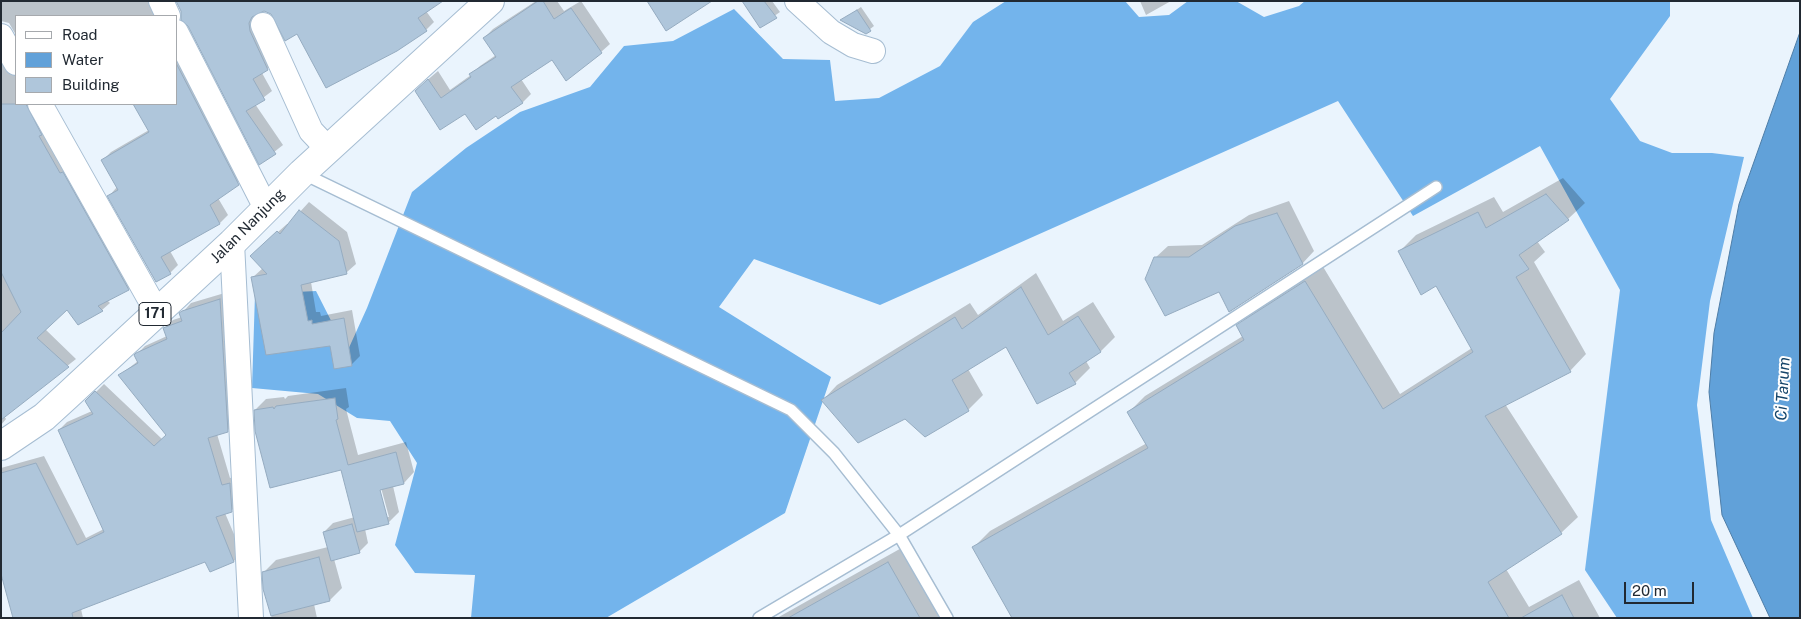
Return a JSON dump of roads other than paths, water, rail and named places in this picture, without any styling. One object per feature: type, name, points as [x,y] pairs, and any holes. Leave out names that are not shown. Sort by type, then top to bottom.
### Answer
[{"type":"main road","name":"Jalan Nanjung","points":[[1,446],[44,417],[232,243],[302,173],[490,1]]},
{"type":"street","points":[[161,1],[168,15]]},
{"type":"street","points":[[797,1],[831,32],[854,45],[873,51]]},
{"type":"street","points":[[263,25],[311,131],[328,149]]},
{"type":"street","points":[[1,36],[15,61]]},
{"type":"street","points":[[178,36],[266,208]]},
{"type":"street","points":[[41,105],[157,312]]},
{"type":"street","points":[[232,243],[251,618]]},
{"type":"lane","points":[[302,173],[791,410],[834,452],[899,535],[947,618]]},
{"type":"lane","points":[[759,618],[899,535],[1436,187]]},
{"type":"water","name":"Ci Tarum","points":[[1800,32],[1800,618],[1770,618],[1722,515],[1709,392],[1714,333],[1739,204]]}]
